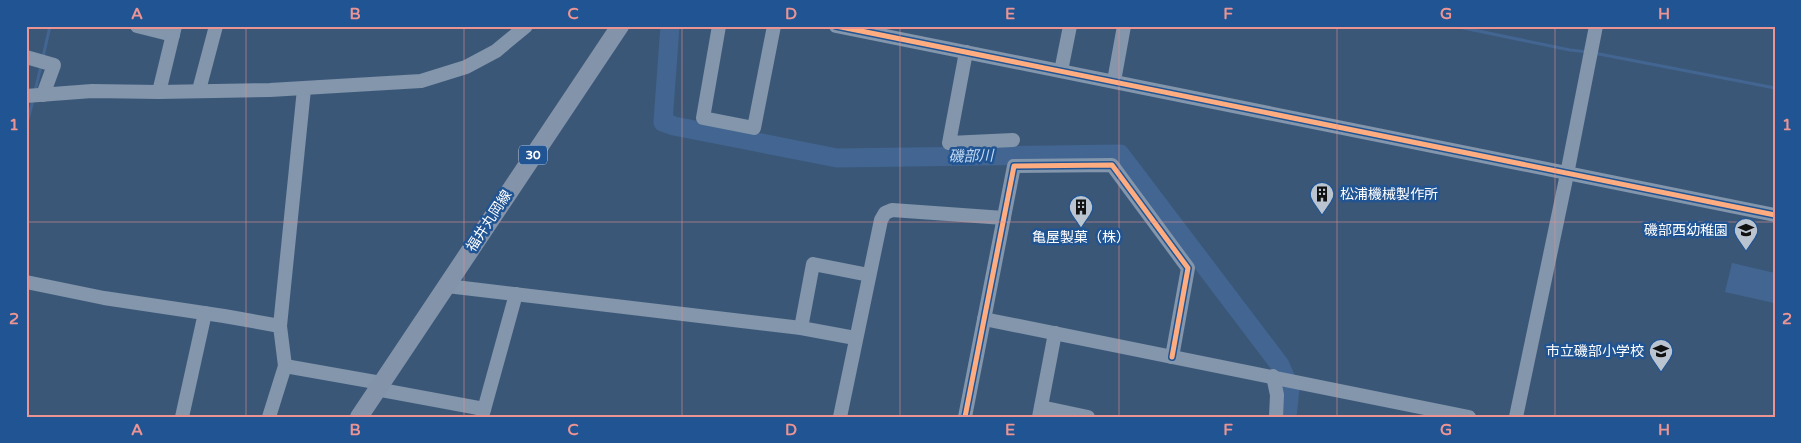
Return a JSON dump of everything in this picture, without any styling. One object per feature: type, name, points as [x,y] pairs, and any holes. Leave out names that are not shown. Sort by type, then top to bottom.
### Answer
[{"type":"main road","name":"福井丸岡線","points":[[359,417],[620,26]]},
{"type":"street","points":[[137,26],[174,31],[159,92]]},
{"type":"street","points":[[199,90],[216,26]]},
{"type":"street","points":[[26,96],[92,91],[159,92],[304,89],[421,82],[466,67],[496,50],[525,26]]},
{"type":"street","points":[[719,26],[703,118],[754,128],[774,26]]},
{"type":"street","points":[[836,26],[859,28],[966,52],[1775,215]]},
{"type":"street","points":[[1061,71],[1070,26]]},
{"type":"street","points":[[1114,81],[1124,26]]},
{"type":"street","points":[[1516,417],[1596,26]]},
{"type":"street","points":[[966,52],[949,143],[1014,140]]},
{"type":"street","points":[[26,57],[54,64],[43,95]]},
{"type":"street","points":[[268,417],[285,366],[280,326],[304,89]]},
{"type":"street","points":[[965,417],[1014,166],[1112,165],[1188,268],[1172,356]]},
{"type":"street","points":[[840,417],[881,220],[886,213],[892,210],[1004,218]]},
{"type":"street","points":[[801,328],[813,264],[869,275]]},
{"type":"street","points":[[26,282],[104,298],[280,326]]},
{"type":"street","points":[[447,286],[801,328],[855,338]]},
{"type":"street","points":[[285,366],[379,386],[483,413],[516,294]]},
{"type":"street","points":[[182,417],[205,313]]},
{"type":"street","points":[[984,319],[1469,417]]},
{"type":"street","points":[[1055,333],[1040,412],[1088,417]]},
{"type":"street","points":[[1273,376],[1277,395],[1276,417]]},
{"type":"water","points":[[1732,263],[1775,273],[1774,303],[1725,292]]},
{"type":"waterway","points":[[43,57],[50,26]]},
{"type":"waterway","name":"磯部川","points":[[670,26],[663,122],[674,126],[837,158],[1120,154],[1280,365],[1290,388],[1287,417]]},
{"type":"waterway","points":[[1454,26],[1588,52]]},
{"type":"waterway","points":[[1594,53],[1775,88]]},
{"type":"waterway","points":[[35,91],[41,66]]},
{"type":"waterway","points":[[26,127],[33,100]]},
{"type":"cycle path","points":[[836,26],[1775,215]]},
{"type":"cycle path","points":[[965,417],[1014,166],[1112,165],[1188,268],[1172,357]]},
{"type":"place","name":"松浦機械製作所","points":[[1322,215]]},
{"type":"place","name":"亀屋製菓（株）","points":[[1081,228]]},
{"type":"place","name":"磯部西幼稚園","points":[[1746,251]]},
{"type":"place","name":"市立磯部小学校","points":[[1661,372]]}]
